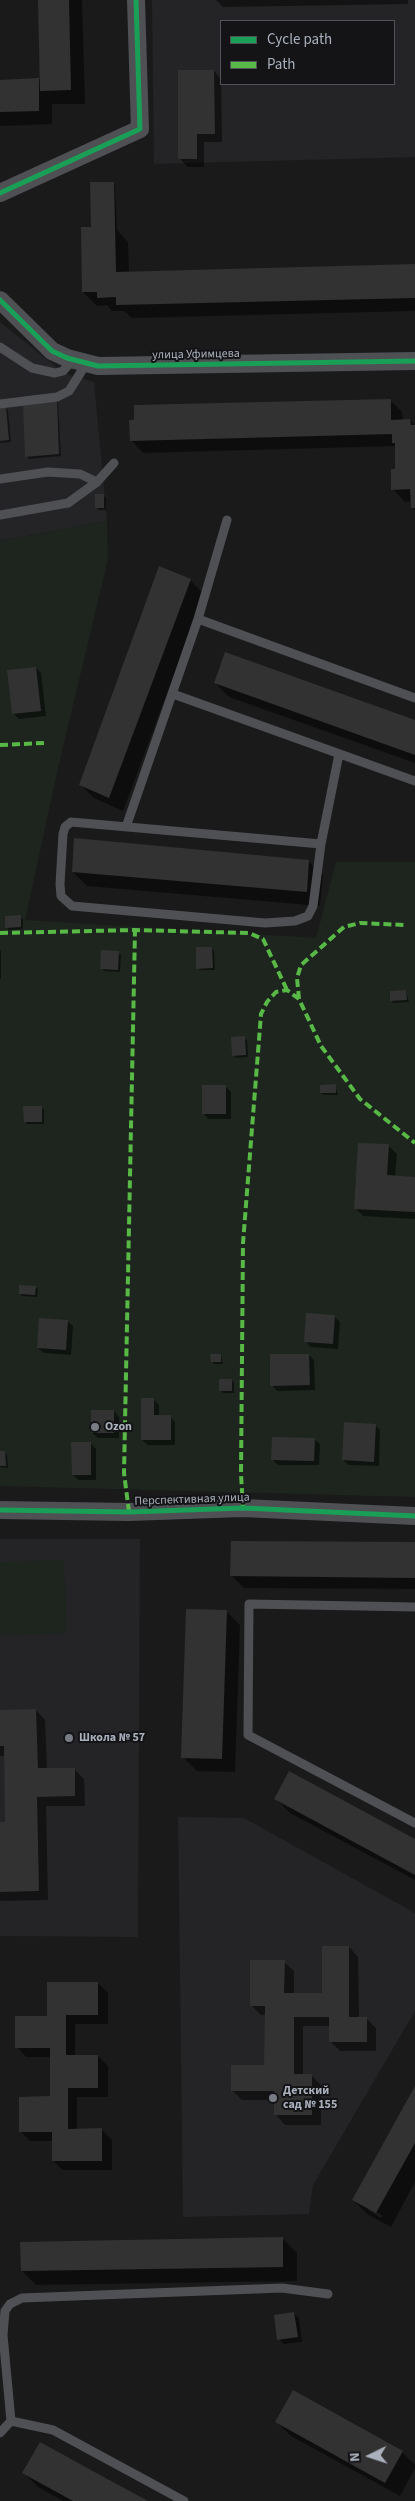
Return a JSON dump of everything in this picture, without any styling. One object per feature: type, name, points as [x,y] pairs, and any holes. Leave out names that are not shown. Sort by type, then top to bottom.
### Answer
[{"type":"street","points":[[0,193],[140,129],[136,0]]},
{"type":"street","name":"улица Уфимцева","points":[[0,300],[52,350],[80,362],[112,366],[415,361]]},
{"type":"street","name":"Перспективная улица","points":[[0,1510],[129,1512],[243,1508],[415,1516]]},
{"type":"lane","points":[[0,347],[32,368],[55,373],[80,362]]},
{"type":"lane","points":[[0,404],[57,397],[69,391],[80,362]]},
{"type":"lane","points":[[0,515],[68,503],[98,482],[114,463]]},
{"type":"lane","points":[[0,479],[48,472],[80,474],[98,482]]},
{"type":"lane","points":[[126,827],[198,619],[228,520]]},
{"type":"lane","points":[[198,619],[415,698]]},
{"type":"lane","points":[[173,694],[415,781]]},
{"type":"lane","points":[[321,844],[71,822],[65,827],[61,896],[72,906],[265,923],[295,921],[308,916],[313,906],[321,844],[339,754]]},
{"type":"lane","points":[[415,1607],[249,1604],[248,1735],[415,1823]]},
{"type":"lane","points":[[0,2433],[11,2421],[3,2335],[5,2311],[10,2304],[22,2298],[282,2288],[328,2294]]},
{"type":"lane","points":[[11,2421],[53,2430],[184,2501]]},
{"type":"shaded area","points":[[152,0],[415,0],[415,157],[154,164]]},
{"type":"shaded area","points":[[0,322],[64,373],[94,382],[107,521],[0,541]]},
{"type":"shaded area","points":[[107,521],[108,559],[59,764],[25,920],[316,938],[336,862],[415,862],[415,1497],[0,1486],[0,541]]},
{"type":"shaded area","name":"Школа № 57","points":[[0,1539],[140,1539],[138,1937],[0,1936]]},
{"type":"shaded area","points":[[64,1560],[67,1633],[0,1635],[0,1562]]},
{"type":"shaded area","name":"Детский сад № 155","points":[[178,1817],[244,1818],[415,1913],[415,2011],[313,2185],[309,2214],[183,2217]]},
{"type":"building","points":[[38,0],[69,0],[71,90],[40,91]]},
{"type":"building","points":[[178,70],[214,70],[215,134],[197,134],[197,159],[178,159]]},
{"type":"building","points":[[39,78],[39,111],[0,112],[0,80]]},
{"type":"building","points":[[90,182],[114,182],[116,272],[415,264],[415,298],[116,305],[116,297],[97,298],[97,292],[82,292],[81,227],[91,227]]},
{"type":"building","points":[[391,399],[391,420],[410,419],[411,425],[415,425],[415,508],[411,508],[410,489],[391,490],[391,469],[395,469],[395,443],[392,443],[392,434],[130,441],[129,420],[134,420],[134,405]]},
{"type":"building","points":[[57,400],[59,454],[25,457],[23,403]]},
{"type":"building","points":[[6,407],[9,440],[0,441],[0,408]]},
{"type":"building","points":[[95,494],[104,494],[104,508],[95,508]]},
{"type":"building","points":[[159,566],[191,579],[109,798],[79,785]]},
{"type":"building","points":[[225,652],[415,720],[415,755],[214,683]]},
{"type":"building","points":[[36,667],[41,711],[12,714],[7,670]]},
{"type":"building","points":[[74,838],[309,860],[307,892],[72,872]]},
{"type":"building","points":[[21,915],[21,927],[5,928],[5,916]]},
{"type":"building","points":[[196,947],[212,947],[213,968],[196,969]]},
{"type":"building","points":[[101,950],[119,951],[118,970],[100,969]]},
{"type":"building","points":[[406,990],[407,1000],[390,1001],[390,991]]},
{"type":"building","points":[[245,1036],[246,1055],[232,1056],[231,1037]]},
{"type":"building","points":[[336,1084],[336,1093],[320,1093],[320,1085]]},
{"type":"building","points":[[202,1085],[226,1085],[226,1114],[202,1114]]},
{"type":"building","points":[[23,1106],[42,1106],[42,1122],[24,1122]]},
{"type":"building","points":[[358,1143],[389,1144],[387,1175],[415,1177],[415,1212],[354,1209]]},
{"type":"building","points":[[19,1285],[36,1286],[35,1295],[19,1294]]},
{"type":"building","points":[[306,1313],[335,1315],[333,1344],[304,1342]]},
{"type":"building","points":[[39,1318],[68,1320],[66,1350],[37,1348]]},
{"type":"building","points":[[210,1354],[221,1354],[221,1362],[211,1362]]},
{"type":"building","points":[[270,1354],[309,1354],[310,1385],[270,1386]]},
{"type":"building","points":[[219,1379],[232,1379],[232,1391],[219,1391]]},
{"type":"building","points":[[141,1398],[154,1398],[154,1415],[171,1415],[171,1440],[141,1440]]},
{"type":"building","points":[[91,1410],[114,1410],[114,1433],[91,1433]]},
{"type":"building","points":[[344,1422],[376,1424],[374,1462],[342,1460]]},
{"type":"building","points":[[272,1437],[315,1438],[314,1461],[271,1460]]},
{"type":"building","points":[[71,1442],[91,1442],[91,1475],[72,1475]]},
{"type":"building","points":[[0,1451],[5,1451],[6,1466],[0,1466]]},
{"type":"building","points":[[231,1541],[415,1542],[415,1578],[230,1576]]},
{"type":"building","points":[[186,1609],[227,1610],[222,1759],[181,1758]]},
{"type":"building","points":[[36,1709],[38,1768],[75,1768],[75,1796],[37,1797],[39,1891],[0,1892],[0,1822],[5,1822],[4,1746],[0,1746],[0,1710]]},
{"type":"building","points":[[289,1771],[415,1839],[415,1875],[274,1799]]},
{"type":"building","points":[[322,1946],[349,1946],[349,2017],[367,2017],[367,2042],[329,2042],[329,2017],[294,2017],[294,2074],[312,2074],[312,2115],[274,2115],[274,2091],[231,2091],[231,2065],[264,2065],[265,2006],[250,2006],[250,1960],[285,1960],[284,1993],[322,1993]]},
{"type":"building","points":[[47,1982],[98,1982],[98,2015],[66,2015],[66,2055],[98,2055],[98,2088],[68,2088],[68,2129],[102,2128],[102,2161],[52,2161],[52,2132],[19,2132],[19,2097],[50,2096],[50,2048],[15,2048],[15,2016],[47,2016]]},
{"type":"building","points":[[415,2086],[415,2143],[376,2213],[352,2200]]},
{"type":"building","points":[[283,2237],[283,2267],[21,2271],[20,2242]]},
{"type":"building","points":[[294,2312],[298,2337],[277,2340],[274,2315]]},
{"type":"building","points":[[293,2390],[403,2451],[385,2483],[275,2422]]},
{"type":"building","points":[[40,2442],[148,2501],[73,2501],[22,2473]]},
{"type":"marked path","points":[[0,745],[44,743]]},
{"type":"marked path","points":[[299,999],[297,978],[301,965],[344,927],[360,923],[404,925]]},
{"type":"marked path","points":[[0,933],[135,930],[249,933],[263,939],[287,990]]},
{"type":"marked path","points":[[129,1512],[124,1473],[135,930]]},
{"type":"marked path","points":[[243,1508],[241,1474],[243,1243],[261,1014],[267,1002],[276,992],[287,990],[299,999],[321,1046],[360,1099],[415,1143]]},
{"type":"cycle path","points":[[0,193],[140,129],[136,0]]},
{"type":"cycle path","points":[[0,300],[52,351],[67,358],[98,366],[415,361]]},
{"type":"cycle path","points":[[0,1510],[129,1512],[243,1508],[415,1516]]},
{"type":"place","name":"Ozon","points":[[95,1427]]},
{"type":"place","name":"Школа № 57","points":[[69,1738]]},
{"type":"place","name":"Детский сад № 155","points":[[273,2098]]}]
